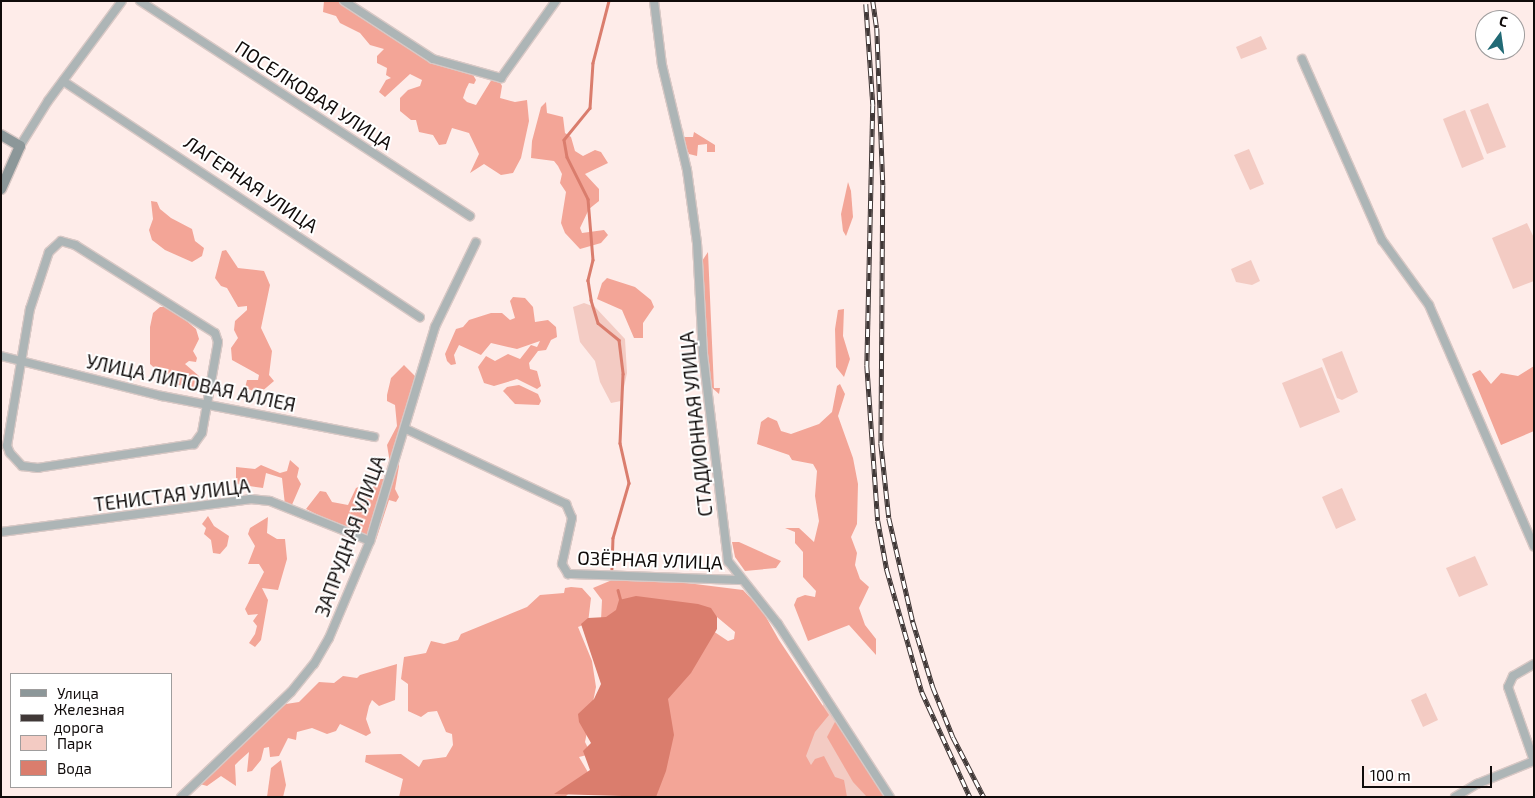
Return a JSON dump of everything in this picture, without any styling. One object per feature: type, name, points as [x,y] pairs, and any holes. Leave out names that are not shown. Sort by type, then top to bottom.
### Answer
[{"type":"street","points":[[1,189],[20,146],[63,81],[122,1]]},
{"type":"street","name":"ПОСЕЛКОВАЯ УЛИЦА","points":[[140,1],[470,216]]},
{"type":"street","points":[[344,1],[433,59],[500,78],[556,1]]},
{"type":"street","name":"СТАДИОННАЯ УЛИЦА","points":[[654,1],[662,65],[687,170],[697,243],[703,354],[725,551],[732,569],[770,612],[890,797]]},
{"type":"street","points":[[1302,59],[1382,240],[1429,305],[1534,546]]},
{"type":"street","name":"ЛАГЕРНАЯ УЛИЦА","points":[[63,81],[420,316]]},
{"type":"street","points":[[1,135],[20,146]]},
{"type":"street","points":[[65,242],[216,333],[218,342],[207,405],[199,440],[188,446],[27,468],[10,453],[8,446],[21,360],[41,273],[52,248],[65,242]]},
{"type":"street","name":"ЗАПРУДНАЯ УЛИЦА","points":[[181,797],[305,676],[336,623],[370,542],[406,429],[435,327],[476,242]]},
{"type":"street","name":"УЛИЦА ЛИПОВАЯ АЛЛЕЯ","points":[[1,356],[207,405],[374,437]]},
{"type":"street","name":"ОЗЁРНАЯ УЛИЦА","points":[[406,429],[566,504],[572,518],[562,564],[568,574],[742,580]]},
{"type":"street","name":"ТЕНИСТАЯ УЛИЦА","points":[[1,532],[250,499],[280,505],[370,542]]},
{"type":"street","points":[[1455,797],[1476,784],[1534,761],[1508,687],[1513,676],[1534,664]]},
{"type":"green space","points":[[1261,36],[1267,49],[1241,59],[1236,47]]},
{"type":"green space","points":[[1488,103],[1506,147],[1487,154],[1470,110]]},
{"type":"green space","points":[[1465,110],[1484,159],[1462,168],[1443,119]]},
{"type":"green space","points":[[1249,149],[1264,184],[1250,190],[1234,155]]},
{"type":"green space","points":[[1527,223],[1534,238],[1534,281],[1513,289],[1492,238]]},
{"type":"green space","points":[[1251,260],[1260,281],[1252,285],[1236,282],[1231,269]]},
{"type":"green space","points":[[584,303],[595,307],[625,339],[627,373],[621,401],[611,403],[600,382],[595,361],[580,342],[573,307]]},
{"type":"green space","points":[[1342,351],[1358,392],[1342,400],[1337,398],[1322,359]]},
{"type":"green space","points":[[1322,367],[1340,412],[1300,428],[1282,383]]},
{"type":"green space","points":[[1342,488],[1356,520],[1336,529],[1322,497]]},
{"type":"green space","points":[[1475,556],[1488,585],[1459,597],[1446,568]]},
{"type":"green space","points":[[1426,693],[1438,720],[1423,727],[1411,700]]},
{"type":"green space","points":[[824,703],[884,797],[779,797]]},
{"type":"shaded area","points":[[324,1],[339,1],[351,7],[429,61],[472,73],[476,80],[474,84],[469,83],[466,89],[463,98],[467,102],[476,105],[492,79],[499,80],[502,86],[500,98],[515,102],[527,100],[529,121],[521,158],[513,173],[501,175],[484,164],[470,173],[479,154],[469,133],[452,128],[446,144],[439,145],[433,135],[419,132],[416,120],[411,120],[400,111],[400,98],[408,90],[420,86],[422,80],[410,74],[385,97],[379,92],[386,80],[391,78],[386,75],[387,68],[377,63],[377,56],[384,49],[370,45],[360,33],[340,23],[336,16],[323,12]]},
{"type":"shaded area","points":[[546,102],[547,113],[563,117],[565,133],[571,137],[575,151],[583,156],[595,150],[601,152],[608,163],[585,174],[599,189],[599,201],[589,209],[580,228],[582,233],[604,230],[608,235],[601,243],[580,249],[565,233],[561,223],[566,192],[560,183],[562,174],[554,161],[531,158],[532,141],[541,107]]},
{"type":"shaded area","points":[[683,129],[684,137],[693,137],[694,132],[715,145],[715,152],[707,152],[707,144],[698,145],[697,156],[689,154],[681,135]]},
{"type":"shaded area","points":[[848,182],[851,191],[853,217],[846,236],[843,231],[841,214]]},
{"type":"shaded area","points":[[151,201],[157,202],[160,209],[171,218],[192,229],[195,241],[204,248],[202,256],[192,262],[165,250],[152,240],[149,230],[153,219]]},
{"type":"shaded area","points":[[226,250],[238,268],[264,271],[270,285],[261,328],[272,351],[269,375],[274,381],[260,393],[245,388],[247,380],[258,380],[259,375],[232,360],[231,348],[238,338],[234,330],[235,321],[247,310],[247,306],[238,307],[227,288],[221,286],[215,278],[222,251]]},
{"type":"shaded area","points":[[708,252],[714,388],[720,388],[719,394],[710,386],[707,367],[702,261]]},
{"type":"shaded area","points":[[607,278],[635,287],[651,300],[654,307],[643,323],[643,338],[634,338],[622,310],[597,299],[602,283]]},
{"type":"shaded area","points":[[513,297],[525,298],[533,307],[535,322],[548,320],[556,327],[557,337],[551,340],[546,350],[538,351],[529,363],[530,369],[537,371],[541,386],[537,389],[517,379],[494,386],[484,383],[478,367],[486,356],[495,361],[508,354],[520,359],[531,345],[537,347],[540,341],[517,349],[491,343],[481,355],[459,345],[454,355],[456,364],[451,365],[447,361],[445,354],[456,329],[463,327],[469,320],[491,313],[502,313],[510,320],[515,318],[510,301]]},
{"type":"shaded area","points":[[160,307],[170,307],[196,329],[199,339],[193,351],[197,358],[196,362],[189,361],[185,364],[199,376],[201,384],[197,388],[172,384],[150,364],[150,327],[153,313]]},
{"type":"shaded area","points":[[844,309],[843,336],[850,359],[844,377],[836,367],[835,329],[838,310]]},
{"type":"shaded area","points":[[404,365],[416,377],[416,382],[411,389],[412,397],[397,454],[399,466],[395,489],[399,497],[396,502],[389,500],[376,540],[370,541],[306,509],[320,491],[326,492],[332,502],[348,505],[356,488],[361,486],[372,489],[377,479],[385,479],[390,463],[387,445],[397,426],[395,405],[387,401],[387,395],[391,378]]},
{"type":"shaded area","points":[[1534,366],[1534,431],[1501,445],[1472,374],[1480,370],[1491,384],[1501,373],[1518,376]]},
{"type":"shaded area","points":[[840,384],[845,394],[838,416],[853,458],[858,484],[857,524],[851,537],[857,553],[855,565],[860,579],[869,587],[859,608],[865,625],[876,639],[876,655],[849,625],[808,641],[794,605],[797,598],[805,595],[815,597],[816,591],[803,577],[803,552],[795,543],[795,532],[785,528],[799,528],[814,542],[819,521],[815,496],[817,471],[813,464],[792,460],[789,455],[757,444],[761,422],[768,417],[777,421],[781,431],[791,434],[819,424],[832,412],[837,386]]},
{"type":"shaded area","points":[[519,385],[538,394],[541,401],[539,405],[515,404],[503,391],[507,387]]},
{"type":"shaded area","points":[[290,460],[299,468],[297,477],[301,484],[291,507],[285,505],[282,478],[266,473],[263,488],[236,484],[236,467],[255,469],[261,465],[280,473],[287,471]]},
{"type":"shaded area","points":[[208,516],[214,526],[229,536],[227,546],[220,554],[213,553],[211,540],[204,534],[206,528],[202,524]]},
{"type":"shaded area","points":[[268,517],[267,533],[277,539],[285,539],[287,559],[278,590],[262,588],[268,600],[261,640],[255,647],[249,643],[255,634],[257,626],[253,621],[258,614],[248,615],[245,609],[264,572],[259,564],[248,564],[255,546],[248,534],[250,528]]},
{"type":"shaded area","points":[[732,542],[739,542],[781,561],[776,568],[745,571],[735,557]]},
{"type":"shaded area","points":[[612,580],[671,581],[743,590],[762,610],[779,640],[829,715],[815,732],[806,756],[811,765],[815,759],[824,756],[835,777],[844,780],[847,797],[652,797],[662,707],[713,631],[728,641],[734,639],[735,632],[717,617],[703,612],[601,620],[602,600],[593,588]]},
{"type":"shaded area","points":[[565,588],[582,588],[591,598],[588,623],[578,627],[592,661],[596,687],[585,742],[589,750],[587,755],[579,757],[589,774],[565,797],[399,797],[403,779],[365,762],[366,755],[401,754],[419,767],[423,760],[446,757],[453,745],[452,734],[446,732],[437,711],[428,712],[421,717],[408,711],[408,684],[401,679],[404,657],[426,653],[431,641],[444,644],[458,640],[461,634],[527,607],[540,595],[564,593]]},
{"type":"shaded area","points":[[397,664],[395,700],[379,706],[372,700],[369,706],[366,719],[371,733],[366,736],[340,724],[336,731],[327,734],[312,728],[297,732],[296,740],[288,738],[279,756],[270,757],[269,747],[264,748],[261,760],[252,771],[247,772],[249,752],[235,765],[236,786],[221,776],[207,786],[200,784],[269,715],[286,704],[299,702],[319,682],[334,683],[343,676],[357,678],[360,675]]},
{"type":"shaded area","points":[[836,720],[888,797],[867,797],[853,782],[827,737]]},
{"type":"shaded area","points":[[281,760],[286,785],[283,797],[267,797],[271,768]]},
{"type":"water","points":[[636,596],[698,604],[711,608],[717,617],[717,629],[691,673],[668,699],[674,735],[666,771],[656,797],[554,794],[590,770],[583,751],[591,743],[579,722],[578,714],[594,699],[601,684],[581,624],[588,618],[606,617],[616,610],[619,600]]},
{"type":"waterway","points":[[609,1],[593,63],[590,108],[564,140],[567,157],[588,199],[593,260],[588,280],[591,300],[598,323],[619,340],[623,374],[620,443],[629,483],[613,538],[612,569]]},
{"type":"waterway","points":[[618,590],[621,601]]},
{"type":"railway","points":[[873,1],[877,28],[883,185],[881,443],[889,518],[913,622],[933,687],[953,737],[984,797]]},
{"type":"railway","points":[[866,4],[873,105],[867,365],[878,521],[887,570],[922,692],[970,797]]}]
